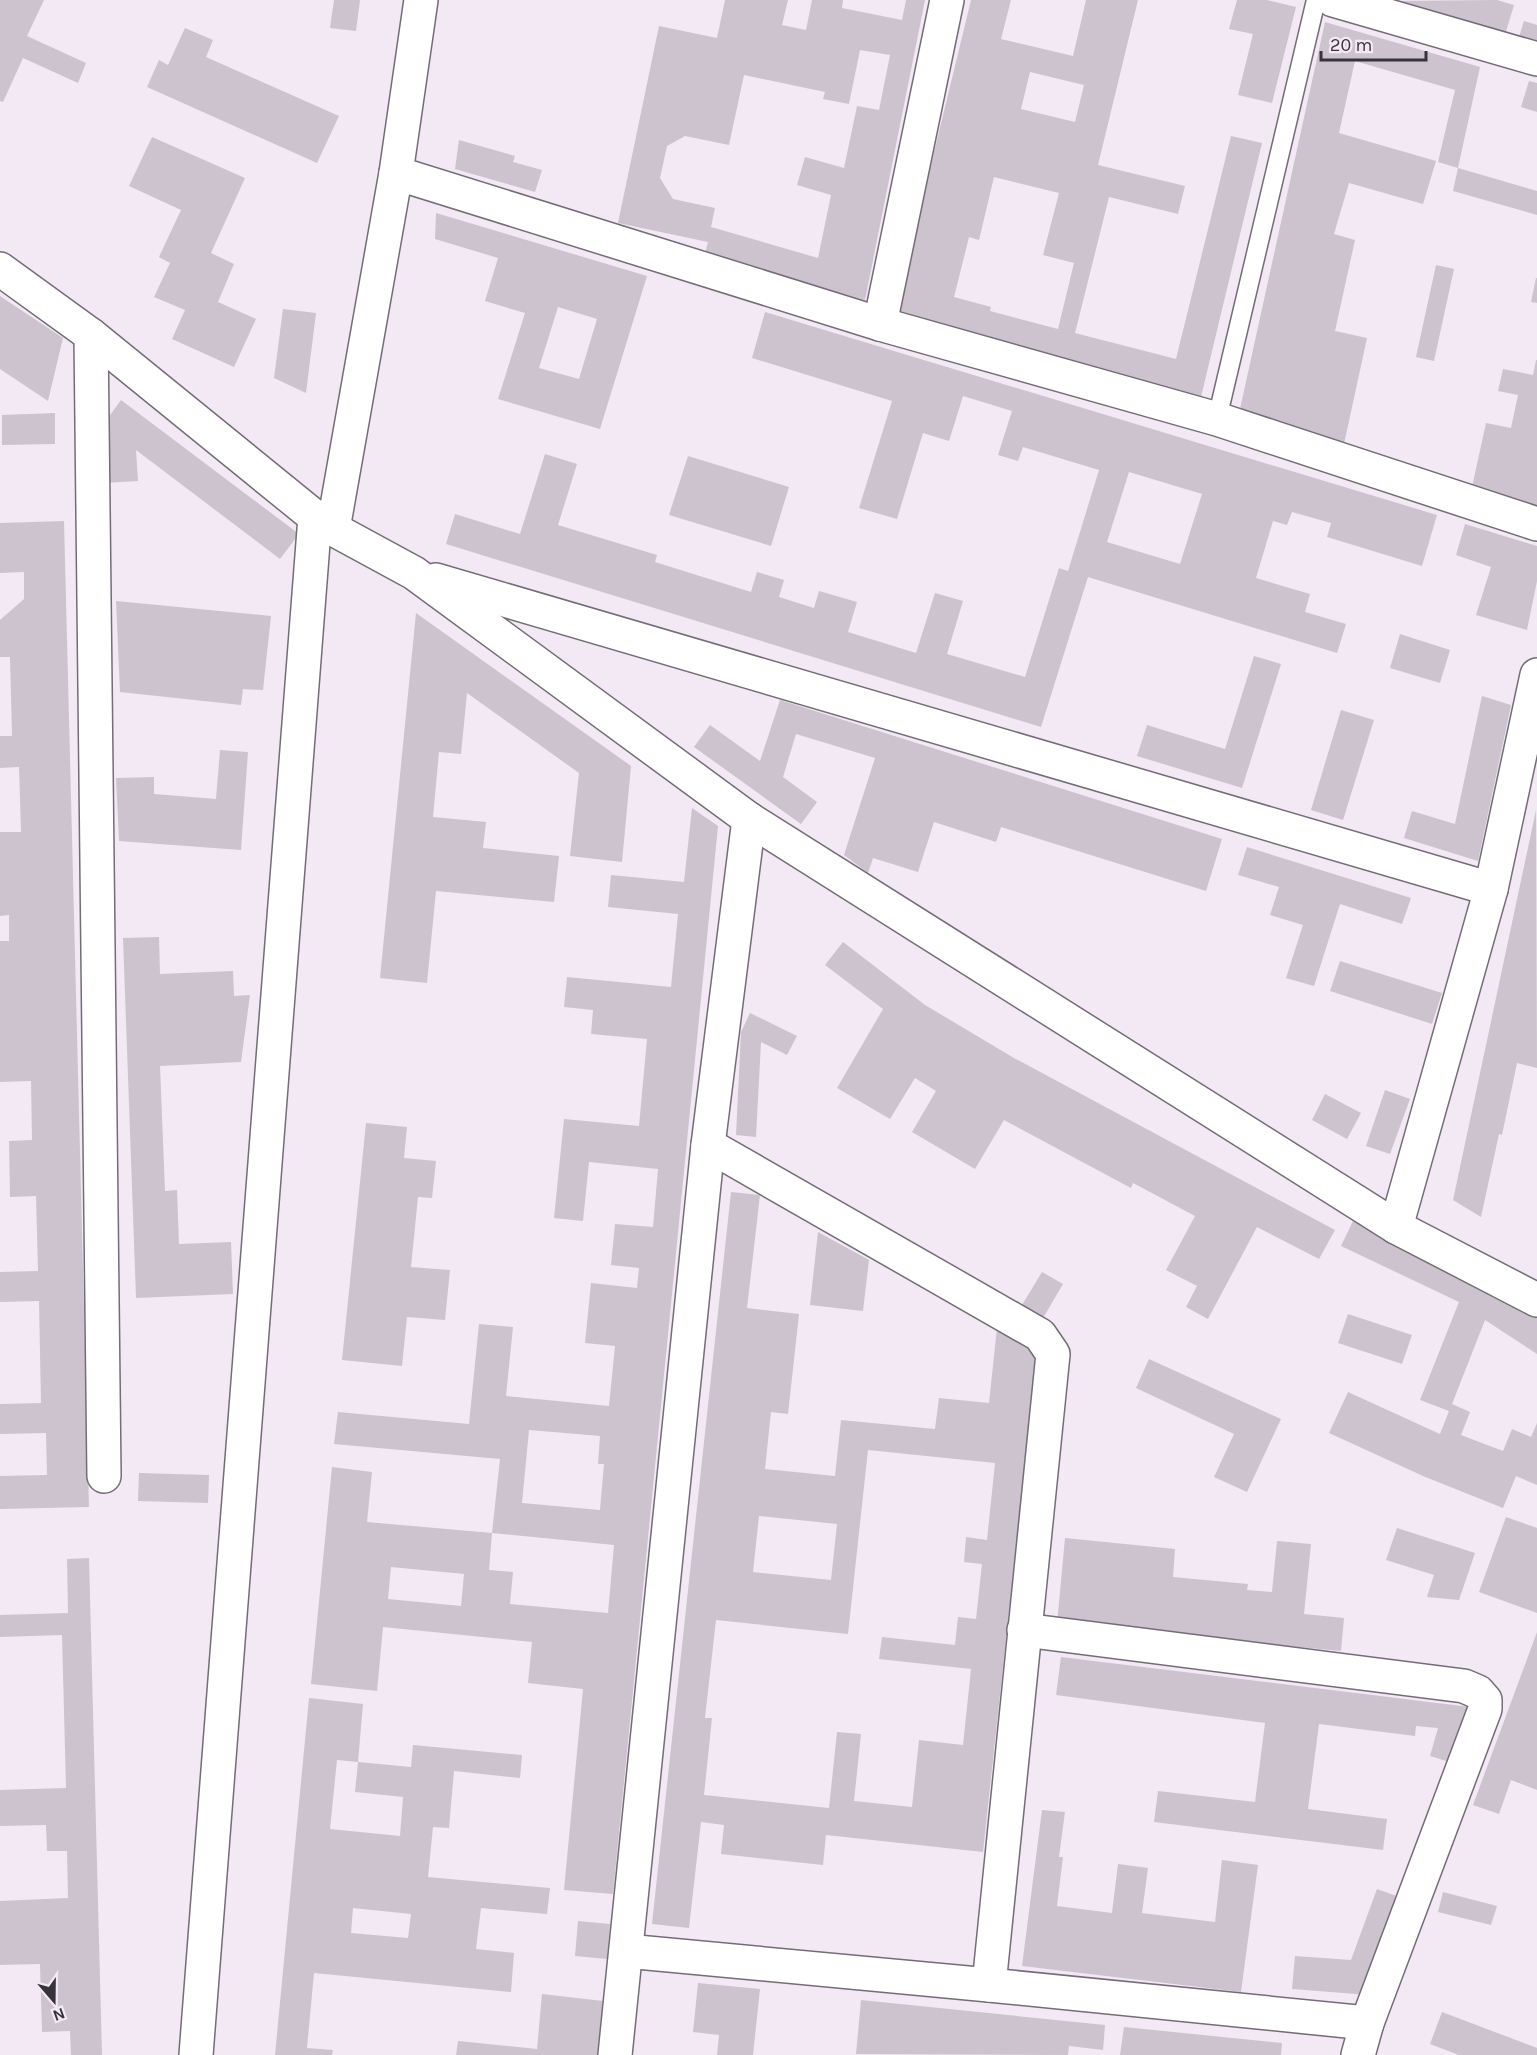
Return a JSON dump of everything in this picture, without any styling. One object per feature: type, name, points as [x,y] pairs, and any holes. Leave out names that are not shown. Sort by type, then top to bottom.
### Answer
[{"type":"street","points":[[196,2055],[324,523],[396,173],[421,0]]},
{"type":"street","points":[[880,324],[947,0]]},
{"type":"street","points":[[1333,0],[1537,59]]},
{"type":"street","points":[[396,173],[880,324],[1217,419],[1537,524]]},
{"type":"street","points":[[0,269],[91,335],[324,523],[414,573],[749,819],[1396,1227],[1537,1300]]},
{"type":"street","points":[[91,335],[104,1476]]},
{"type":"street","points":[[414,573],[1491,889]]},
{"type":"street","points":[[1396,1227],[1491,889],[1537,675]]},
{"type":"street","points":[[615,2055],[708,1145],[749,819]]},
{"type":"street","points":[[708,1145],[1040,1335],[1053,1354],[989,1984]]},
{"type":"street","points":[[1024,1630],[1464,1686],[1478,1692],[1485,1700],[1485,1709],[1367,2023],[1358,2055]]},
{"type":"street","points":[[626,1951],[989,1984],[1367,2023]]},
{"type":"lane","points":[[1217,419],[1316,0]]},
{"type":"building","points":[[0,0],[44,0],[27,36],[86,63],[78,83],[23,58],[3,102],[0,101]]},
{"type":"building","points":[[334,0],[360,0],[356,31],[330,28]]},
{"type":"building","points":[[725,0],[788,0],[782,25],[806,30],[812,0],[843,0],[842,8],[902,20],[906,0],[925,0],[865,300],[705,254],[708,242],[618,223],[659,26],[717,38]],"holes":[[[860,50],[890,55],[879,110],[857,106],[844,168],[805,157],[797,185],[831,195],[818,258],[711,227],[715,208],[673,199],[660,178],[667,146],[685,136],[729,145],[744,75],[825,92],[823,99],[849,104]]]},
{"type":"building","points":[[971,0],[1011,0],[1001,39],[1073,56],[1086,0],[1138,0],[1098,165],[1185,186],[1178,214],[1109,197],[1075,333],[1176,359],[1231,136],[1262,143],[1201,397],[894,317]],"holes":[[[1030,72],[1084,85],[1075,122],[1021,109]],[[994,177],[1059,193],[1043,255],[1074,263],[1058,329],[990,311],[991,307],[954,297],[969,237],[979,240]]]},
{"type":"building","points":[[1237,0],[1267,0],[1296,7],[1272,103],[1238,95],[1253,34],[1229,29]]},
{"type":"building","points":[[1497,0],[1514,5],[1505,35],[1393,1]]},
{"type":"building","points":[[1524,21],[1537,25],[1537,42],[1519,37]]},
{"type":"building","points":[[1325,22],[1480,67],[1458,168],[1438,162],[1455,90],[1355,61],[1339,133],[1436,161],[1423,204],[1349,183],[1334,234],[1355,240],[1335,331],[1367,338],[1344,444],[1240,409]]},
{"type":"building","points":[[185,28],[213,40],[206,57],[339,116],[317,163],[147,87],[159,60],[168,65]]},
{"type":"building","points":[[1529,81],[1537,83],[1537,112],[1521,107]]},
{"type":"building","points":[[152,137],[245,178],[211,253],[234,264],[218,302],[256,319],[234,367],[172,339],[185,310],[154,297],[170,263],[159,257],[181,210],[129,186]]},
{"type":"building","points":[[459,140],[515,156],[513,162],[542,170],[535,192],[455,169]]},
{"type":"building","points":[[1458,168],[1537,191],[1537,215],[1453,191]]},
{"type":"building","points":[[436,213],[647,276],[600,429],[498,399],[525,313],[485,301],[498,258],[435,239]],"holes":[[[558,307],[597,319],[579,379],[539,368]]]},
{"type":"building","points":[[1436,265],[1454,269],[1434,361],[1416,357]]},
{"type":"building","points":[[1537,278],[1537,303],[1531,302]]},
{"type":"building","points":[[0,296],[63,338],[48,401],[0,369]]},
{"type":"building","points":[[283,309],[316,313],[306,393],[274,378]]},
{"type":"building","points":[[765,312],[1437,515],[1422,566],[1327,537],[1331,523],[1292,512],[1287,525],[1273,521],[1256,578],[1310,594],[1305,612],[1346,624],[1337,653],[1088,577],[1041,727],[446,544],[455,514],[520,534],[545,454],[577,464],[558,525],[657,555],[655,562],[751,592],[757,572],[784,580],[779,597],[814,608],[819,591],[857,602],[848,632],[916,653],[935,593],[963,601],[947,654],[1025,677],[1059,568],[1068,571],[1099,470],[1023,447],[1018,461],[998,455],[1012,411],[963,396],[949,441],[923,433],[897,519],[859,508],[892,401],[752,358]],"holes":[[[1129,472],[1202,494],[1180,564],[1107,542]]]},
{"type":"building","points":[[1536,360],[1537,509],[1472,487],[1486,423],[1511,428],[1518,395],[1498,391],[1503,369],[1533,375]]},
{"type":"building","points":[[121,400],[299,534],[280,559],[136,450],[138,481],[105,483],[103,425]]},
{"type":"building","points":[[55,413],[55,444],[2,445],[2,415]]},
{"type":"building","points":[[688,456],[789,487],[771,546],[669,515]]},
{"type":"building","points":[[64,521],[89,1507],[0,1509],[0,1476],[47,1475],[46,1433],[0,1434],[0,1404],[41,1403],[39,1301],[0,1302],[0,1272],[38,1271],[36,1196],[10,1197],[9,1141],[32,1140],[31,1081],[0,1082],[0,941],[9,941],[9,915],[0,916],[0,832],[21,832],[19,767],[0,768],[0,736],[12,736],[10,657],[0,657],[0,620],[24,599],[24,572],[0,573],[0,523]]},
{"type":"building","points":[[1465,524],[1537,546],[1537,581],[1527,630],[1476,615],[1491,567],[1456,555]]},
{"type":"building","points":[[116,601],[271,616],[263,690],[243,689],[241,705],[120,692]]},
{"type":"building","points":[[416,613],[631,766],[622,862],[570,856],[579,773],[467,693],[461,754],[439,752],[433,817],[486,822],[483,848],[559,856],[554,902],[436,891],[427,983],[380,978]]},
{"type":"building","points":[[1400,634],[1450,650],[1440,683],[1390,668]]},
{"type":"building","points":[[1254,656],[1281,664],[1242,788],[1137,756],[1147,725],[1225,749]]},
{"type":"building","points":[[1482,696],[1511,705],[1478,861],[1404,838],[1412,811],[1455,824]]},
{"type":"building","points":[[780,700],[1222,839],[1206,891],[1001,827],[996,842],[934,822],[918,872],[873,858],[868,873],[844,855],[875,758],[796,734],[783,777],[817,802],[801,824],[694,747],[710,725],[760,761]]},
{"type":"building","points":[[1341,710],[1374,720],[1343,820],[1311,810]]},
{"type":"building","points":[[220,750],[248,752],[241,850],[119,841],[116,778],[154,777],[154,794],[216,799]]},
{"type":"building","points":[[692,808],[718,826],[613,1894],[564,1890],[583,1689],[528,1683],[532,1642],[383,1627],[377,1691],[311,1684],[332,1467],[372,1472],[367,1522],[492,1533],[500,1459],[334,1444],[338,1412],[469,1424],[479,1324],[513,1327],[506,1396],[609,1406],[615,1346],[585,1343],[591,1283],[637,1288],[639,1268],[611,1265],[615,1224],[653,1227],[658,1169],[589,1162],[583,1221],[554,1218],[564,1119],[639,1126],[647,1039],[591,1034],[593,1010],[564,1007],[567,977],[671,987],[678,914],[608,907],[611,875],[684,882]],"holes":[[[529,1430],[600,1436],[598,1464],[604,1464],[600,1510],[522,1503]],[[492,1533],[614,1545],[608,1613],[510,1604],[513,1572],[489,1570]],[[391,1567],[464,1574],[461,1606],[388,1599]]]},
{"type":"building","points":[[1536,810],[1537,1068],[1517,1063],[1481,1217],[1453,1200]]},
{"type":"building","points":[[1247,847],[1411,898],[1402,924],[1340,904],[1314,986],[1286,978],[1303,925],[1270,915],[1279,887],[1238,875]]},
{"type":"building","points":[[159,937],[160,974],[233,971],[234,996],[250,995],[241,1062],[160,1066],[165,1191],[177,1190],[179,1244],[231,1242],[233,1294],[136,1298],[123,938]]},
{"type":"building","points":[[843,942],[925,1005],[1014,1058],[1335,1230],[1319,1259],[1257,1227],[1208,1319],[1186,1307],[1197,1286],[1166,1270],[1195,1216],[1133,1183],[1131,1188],[1004,1120],[975,1169],[912,1132],[936,1091],[915,1078],[890,1119],[837,1088],[883,1009],[825,965]]},
{"type":"building","points":[[1340,961],[1442,993],[1432,1024],[1330,991]]},
{"type":"building","points":[[750,1013],[797,1036],[787,1055],[761,1042],[756,1137],[736,1135],[741,1032]]},
{"type":"building","points":[[1385,1090],[1410,1099],[1390,1154],[1366,1146]]},
{"type":"building","points":[[1325,1094],[1361,1113],[1347,1139],[1312,1120]]},
{"type":"building","points":[[366,1123],[407,1127],[404,1158],[436,1161],[432,1198],[418,1197],[411,1267],[450,1270],[445,1320],[407,1317],[402,1366],[342,1360]]},
{"type":"building","points":[[731,1192],[760,1195],[747,1308],[799,1314],[788,1414],[771,1412],[765,1469],[835,1476],[841,1420],[935,1429],[939,1398],[989,1403],[997,1328],[1037,1352],[983,1852],[826,1835],[823,1865],[721,1854],[724,1825],[701,1822],[689,1928],[652,1924]],"holes":[[[868,1450],[995,1463],[987,1540],[966,1537],[964,1562],[982,1564],[976,1619],[958,1617],[955,1645],[882,1637],[879,1659],[971,1669],[963,1745],[919,1740],[912,1807],[854,1801],[861,1734],[837,1732],[829,1808],[704,1795],[712,1718],[705,1718],[716,1620],[848,1634]],[[759,1516],[837,1524],[831,1580],[753,1572]]]},
{"type":"building","points":[[1353,1221],[1496,1291],[1537,1317],[1537,1354],[1485,1320],[1452,1404],[1470,1412],[1461,1435],[1503,1451],[1512,1429],[1531,1437],[1537,1423],[1537,1485],[1516,1476],[1503,1508],[1423,1476],[1329,1433],[1348,1392],[1440,1434],[1449,1411],[1420,1400],[1459,1302],[1341,1246]]},
{"type":"building","points":[[818,1232],[869,1260],[863,1311],[810,1305]]},
{"type":"building","points":[[1042,1272],[1063,1284],[1043,1318],[1022,1305]]},
{"type":"building","points":[[1348,1314],[1412,1335],[1402,1364],[1338,1343]]},
{"type":"building","points":[[1149,1359],[1281,1419],[1247,1492],[1214,1477],[1234,1434],[1136,1388]]},
{"type":"building","points":[[139,1473],[209,1475],[208,1503],[138,1501]]},
{"type":"building","points":[[1506,1517],[1537,1528],[1537,1613],[1479,1592]]},
{"type":"building","points":[[1397,1528],[1475,1553],[1459,1600],[1427,1597],[1434,1575],[1386,1560]]},
{"type":"building","points":[[1065,1538],[1175,1549],[1173,1577],[1248,1584],[1247,1590],[1272,1592],[1277,1541],[1311,1544],[1304,1614],[1344,1618],[1341,1651],[1057,1624]]},
{"type":"building","points":[[89,1558],[102,2055],[71,2055],[70,2031],[42,2032],[40,1964],[0,1965],[0,1901],[68,1898],[67,1851],[47,1851],[46,1825],[0,1826],[0,1790],[66,1788],[62,1635],[0,1637],[0,1615],[68,1613],[67,1559]]},
{"type":"building","points":[[1537,1632],[1537,1790],[1511,1780],[1499,1814],[1473,1805]]},
{"type":"building","points":[[1061,1657],[1470,1707],[1453,1763],[1430,1756],[1438,1728],[1416,1726],[1415,1736],[1319,1724],[1308,1809],[1387,1819],[1383,1850],[1154,1822],[1158,1791],[1255,1802],[1265,1723],[1056,1695]]},
{"type":"building","points":[[309,1698],[363,1704],[358,1762],[411,1767],[413,1745],[522,1755],[520,1778],[454,1771],[449,1828],[433,1827],[428,1877],[550,1888],[547,1914],[481,1908],[476,1949],[514,1953],[511,1992],[314,1973],[307,2048],[333,2050],[332,2055],[275,2055]],"holes":[[[337,1760],[358,1762],[355,1792],[403,1797],[400,1836],[330,1829]],[[353,1908],[411,1914],[408,1938],[351,1933]]]},
{"type":"building","points":[[1042,1810],[1065,1812],[1059,1857],[1063,1857],[1057,1906],[1112,1913],[1118,1864],[1148,1868],[1142,1913],[1215,1922],[1222,1860],[1258,1865],[1241,1992],[1022,1966]]},
{"type":"building","points":[[1377,1889],[1405,1899],[1369,1995],[1292,1989],[1295,1956],[1351,1960]]},
{"type":"building","points":[[1443,1892],[1497,1906],[1491,1925],[1438,1912]]},
{"type":"building","points":[[578,1921],[610,1924],[607,1959],[575,1956]]},
{"type":"building","points":[[698,1983],[760,1989],[753,2055],[717,2055],[719,2035],[693,2032]]},
{"type":"building","points":[[542,1994],[603,2001],[597,2055],[456,2055],[458,2041],[537,2049]]},
{"type":"building","points":[[861,2000],[1105,2025],[1103,2050],[1069,2046],[1068,2055],[856,2054]]},
{"type":"building","points":[[1442,2012],[1537,2048],[1537,2055],[1459,2055],[1430,2044]]},
{"type":"building","points":[[1124,2027],[1282,2043],[1281,2055],[1120,2055]]}]
